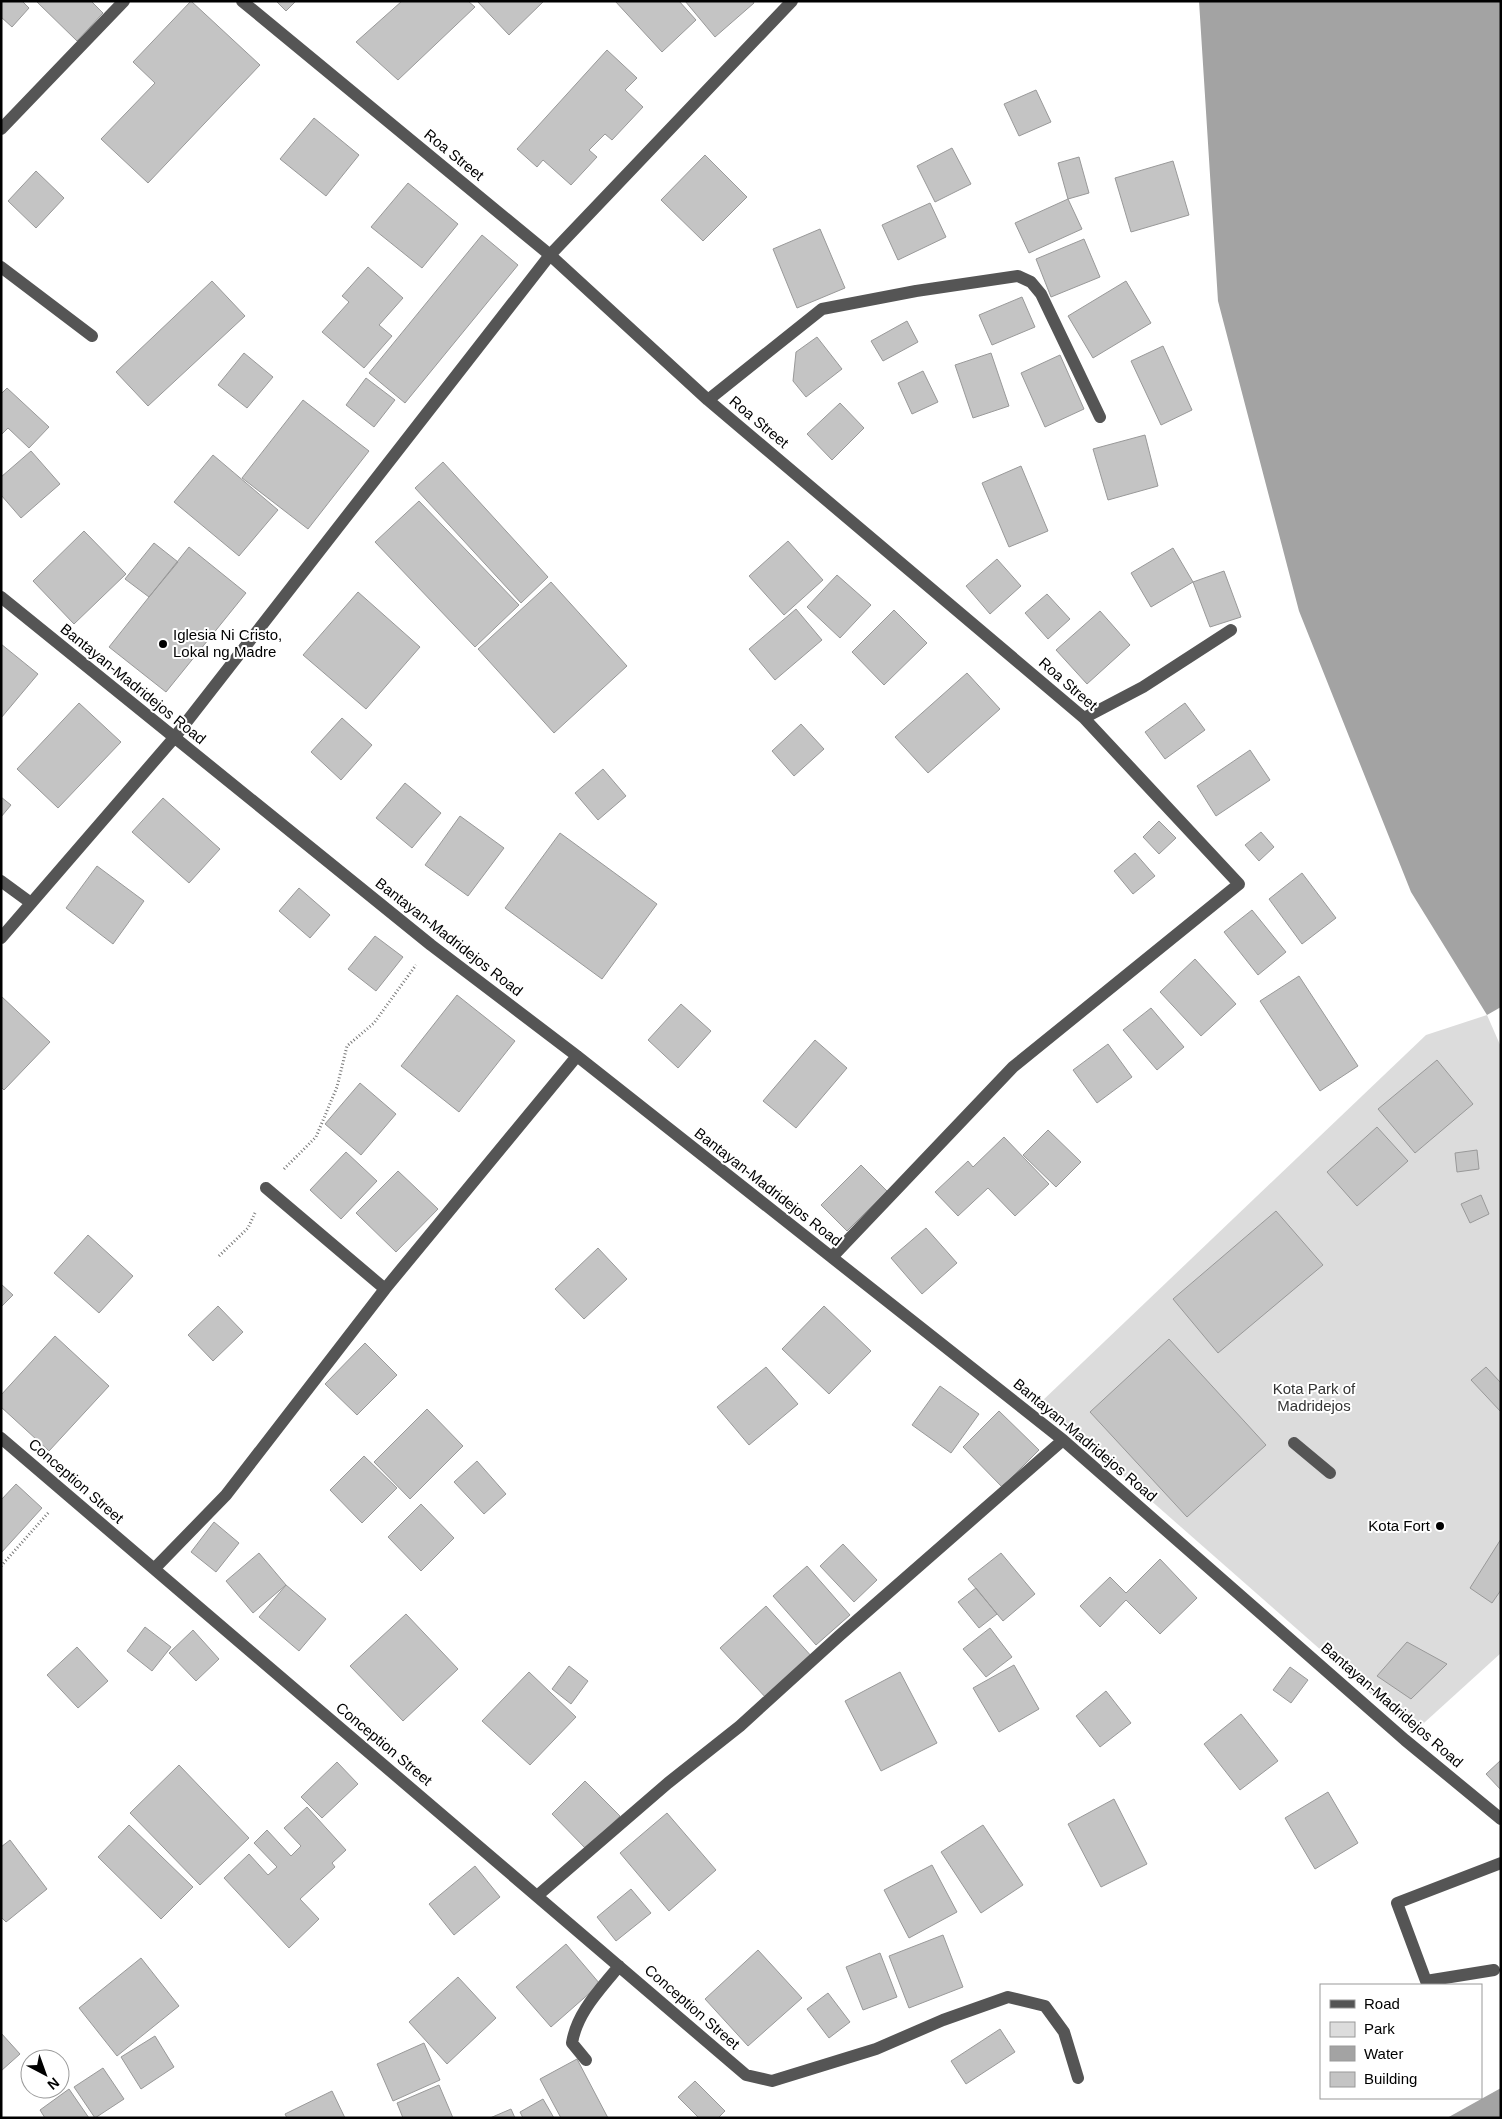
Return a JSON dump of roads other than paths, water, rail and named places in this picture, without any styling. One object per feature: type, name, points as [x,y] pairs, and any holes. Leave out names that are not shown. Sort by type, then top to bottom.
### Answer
[{"type":"street","points":[[1,129],[124,1]]},
{"type":"street","name":"Roa Street","points":[[242,1],[550,255],[708,400],[1084,718],[1239,884],[1013,1067],[832,1258]]},
{"type":"street","points":[[1,938],[174,738],[550,255],[792,1]]},
{"type":"street","points":[[1,267],[92,336]]},
{"type":"street","points":[[708,400],[822,309],[916,291],[1018,276],[1031,282],[1041,294],[1100,417]]},
{"type":"street","name":"Bantayan-Madridejos Road","points":[[1,597],[431,945],[577,1056],[1063,1440],[1405,1740],[1501,1819]]},
{"type":"street","points":[[1084,718],[1144,687],[1231,630]]},
{"type":"street","points":[[1,880],[31,903]]},
{"type":"street","points":[[154,1569],[226,1495],[385,1289],[577,1056]]},
{"type":"street","points":[[266,1188],[385,1289]]},
{"type":"street","name":"Conception Street","points":[[1,1438],[746,2075],[772,2081],[876,2049],[943,2020],[1008,1998],[1045,2006],[1064,2032],[1078,2078]]},
{"type":"street","points":[[537,1896],[668,1783],[740,1726],[846,1630],[1063,1440]]},
{"type":"street","points":[[1294,1443],[1330,1474]]},
{"type":"street","points":[[1494,1970],[1426,1981],[1397,1903],[1501,1863]]},
{"type":"street","points":[[586,2060],[572,2043],[574,2029],[584,2010],[619,1966]]},
{"type":"water","points":[[1199,1],[1501,1],[1501,1007],[1487,1015],[1411,892],[1299,611],[1218,301]]},
{"type":"water","points":[[1501,2088],[1501,2118],[1447,2118],[1482,2099]]},
{"type":"place","name":"Iglesia Ni Cristo, Lokal ng Madre","points":[[163,644]]},
{"type":"place","name":"Kota Fort","points":[[1440,1526]]},
{"type":"park label","name":"Kota Park of Madridejos","points":[[1314,1398]]}]
